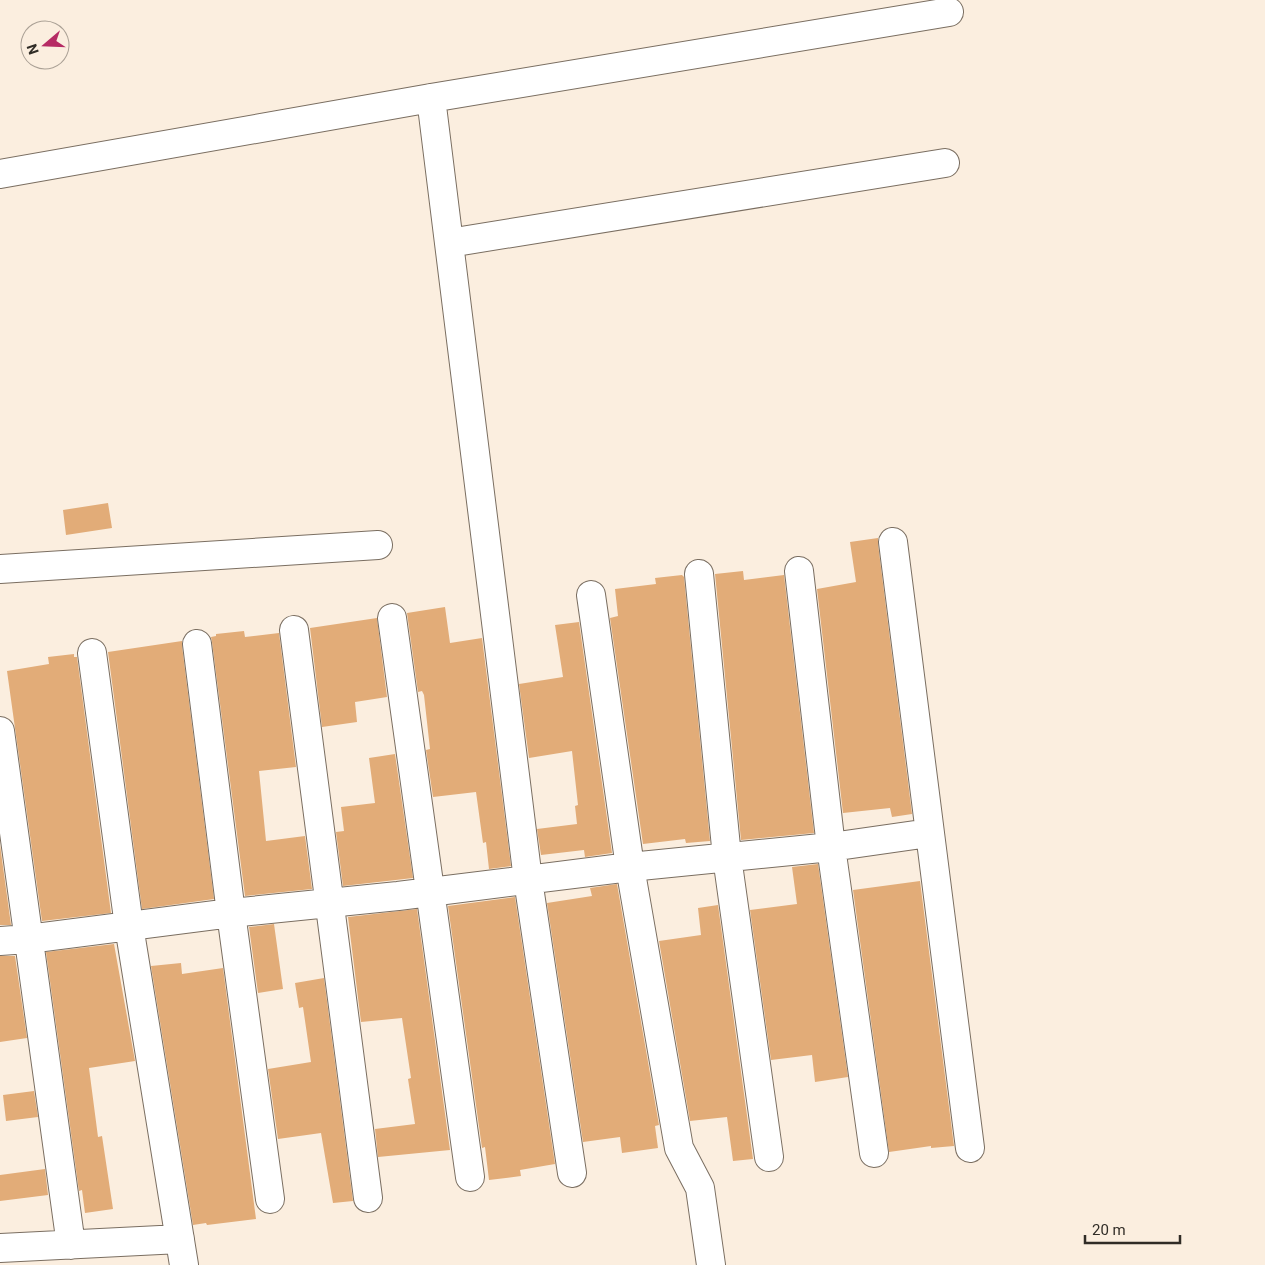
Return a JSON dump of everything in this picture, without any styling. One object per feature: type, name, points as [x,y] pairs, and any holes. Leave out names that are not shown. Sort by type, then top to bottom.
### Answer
[{"type":"street","points":[[0,174],[431,98],[949,12]]},
{"type":"street","points":[[431,98],[528,880],[572,1173]]},
{"type":"street","points":[[449,242],[945,163]]},
{"type":"street","points":[[893,542],[970,1148]]},
{"type":"street","points":[[0,569],[378,545]]},
{"type":"street","points":[[799,571],[831,847],[874,1153]]},
{"type":"street","points":[[699,574],[727,857],[769,1157]]},
{"type":"street","points":[[591,595],[630,867],[679,1148],[700,1188],[711,1265]]},
{"type":"street","points":[[392,618],[470,1177]]},
{"type":"street","points":[[294,630],[368,1198]]},
{"type":"street","points":[[197,644],[270,1199]]},
{"type":"street","points":[[0,1248],[71,1244],[182,1252],[129,926],[92,653]]},
{"type":"street","points":[[0,731],[71,1244]]},
{"type":"street","points":[[0,941],[231,913],[431,892],[630,867],[831,847],[929,833]]},
{"type":"building","points":[[108,503],[112,528],[66,535],[63,510]]},
{"type":"building","points":[[878,538],[912,814],[892,817],[890,808],[843,813],[817,589],[856,582],[850,542]]},
{"type":"building","points":[[743,571],[744,580],[784,575],[814,833],[741,840],[715,574]]},
{"type":"building","points":[[682,575],[684,577],[710,841],[686,843],[685,839],[643,844],[610,618],[618,616],[615,589],[656,584],[655,578]]},
{"type":"building","points":[[445,607],[450,643],[482,638],[511,866],[489,869],[486,842],[483,843],[476,792],[433,797],[426,750],[430,749],[424,695],[422,691],[418,692],[407,613]]},
{"type":"building","points":[[377,618],[387,697],[355,702],[357,722],[322,727],[310,628]]},
{"type":"building","points":[[579,622],[612,853],[585,857],[584,850],[541,855],[537,829],[577,824],[575,806],[578,805],[572,751],[529,758],[519,684],[563,677],[555,625]]},
{"type":"building","points":[[244,631],[245,637],[279,633],[296,767],[259,771],[266,841],[305,836],[312,889],[245,896],[211,637],[216,636],[216,634]]},
{"type":"building","points":[[182,641],[214,899],[142,909],[108,652]]},
{"type":"building","points":[[74,654],[74,657],[77,657],[111,913],[42,921],[7,671],[49,664],[48,657]]},
{"type":"building","points":[[395,754],[413,878],[343,886],[336,832],[344,831],[341,807],[375,803],[369,758]]},
{"type":"building","points":[[0,845],[11,925],[0,925]]},
{"type":"building","points":[[818,864],[848,1077],[815,1082],[812,1055],[771,1060],[750,910],[797,904],[792,867]]},
{"type":"building","points":[[920,881],[954,1146],[931,1148],[931,1146],[889,1152],[853,890]]},
{"type":"building","points":[[617,884],[659,1125],[655,1126],[658,1148],[622,1153],[620,1137],[583,1142],[547,903],[592,896],[590,888]]},
{"type":"building","points":[[515,897],[555,1164],[520,1170],[521,1176],[489,1180],[485,1147],[482,1148],[448,906]]},
{"type":"building","points":[[718,905],[753,1159],[733,1161],[727,1117],[690,1121],[659,941],[701,935],[698,908]]},
{"type":"building","points":[[417,909],[450,1150],[378,1157],[375,1129],[415,1124],[408,1079],[411,1078],[402,1018],[361,1022],[348,917]]},
{"type":"building","points":[[274,924],[283,989],[258,993],[249,927]]},
{"type":"building","points":[[114,944],[135,1061],[89,1068],[98,1137],[102,1136],[113,1209],[85,1213],[82,1190],[79,1191],[46,952]]},
{"type":"building","points":[[0,956],[15,956],[27,1038],[0,1042]]},
{"type":"building","points":[[181,963],[182,974],[223,968],[256,1219],[193,1225],[151,966]]},
{"type":"building","points":[[324,978],[353,1201],[333,1203],[321,1133],[278,1139],[268,1069],[311,1062],[303,1007],[299,1008],[295,983]]},
{"type":"building","points":[[34,1091],[38,1117],[6,1121],[3,1095]]},
{"type":"building","points":[[45,1169],[48,1195],[0,1201],[0,1175]]}]
